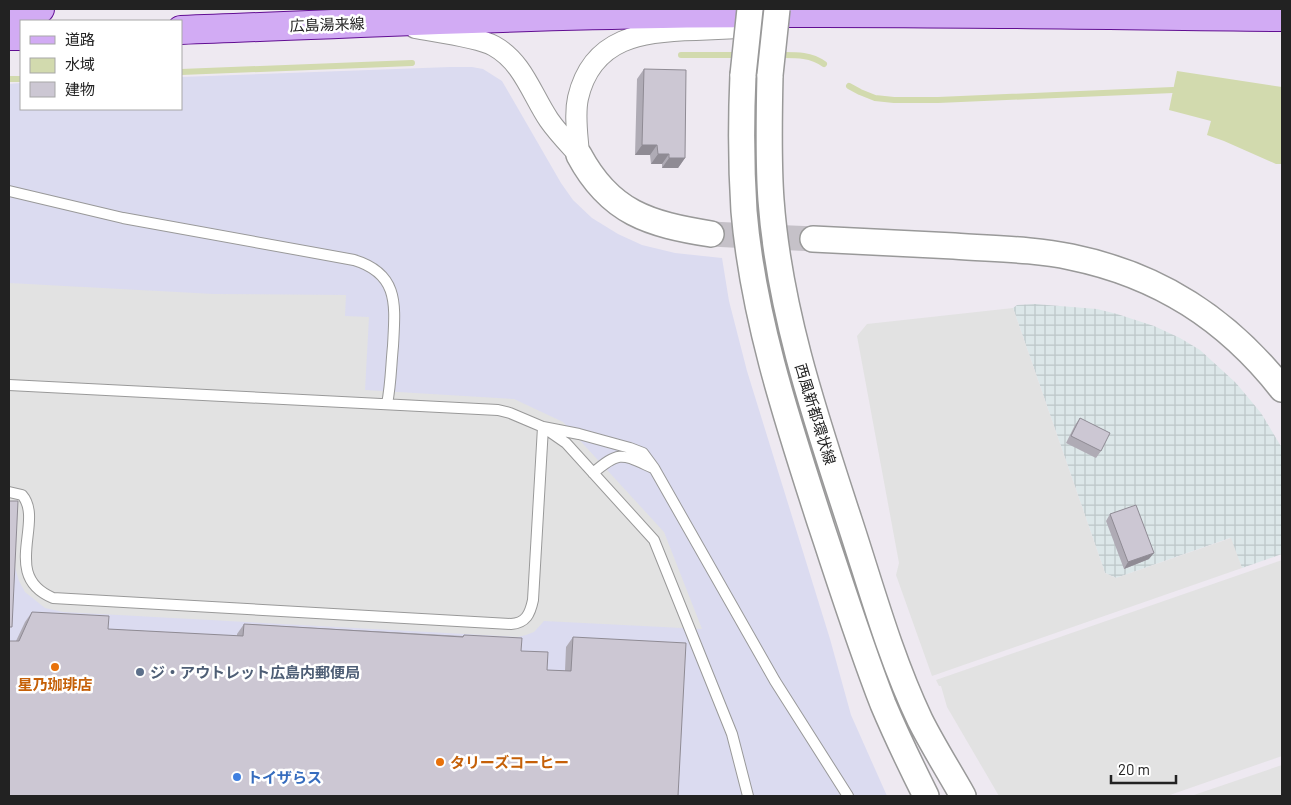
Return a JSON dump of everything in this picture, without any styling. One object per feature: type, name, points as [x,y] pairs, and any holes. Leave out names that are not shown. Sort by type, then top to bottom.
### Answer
[{"type":"main road","points":[[9,10],[40,9]]},
{"type":"main road","name":"広島湯来線","points":[[182,30],[659,14],[876,13],[1282,17]]},
{"type":"street","name":"西風新都環状線","points":[[750,9],[743,75],[741,143],[744,212],[759,307],[782,400],[850,614],[883,703],[926,796]]},
{"type":"street","name":"西風新都環状線","points":[[777,9],[770,75],[768,138],[771,201],[784,296],[795,343],[886,635],[921,722],[963,796]]},
{"type":"street","points":[[579,156],[577,113],[582,84],[601,54],[620,41],[640,34],[662,31],[786,26],[876,13]]},
{"type":"street","points":[[385,22],[480,41],[494,46],[508,57],[521,72],[549,120],[579,156],[600,188],[621,206],[633,213],[663,224],[711,234]]},
{"type":"street","points":[[813,239],[1024,251],[1070,257],[1105,266],[1150,281],[1210,316],[1264,365],[1282,389]]},
{"type":"street","points":[[850,614],[872,714],[908,796]]},
{"type":"lane","points":[[9,191],[123,218],[354,260],[373,268],[388,285],[395,307],[390,389],[387,404]]},
{"type":"lane","points":[[9,385],[498,410],[510,412],[543,427],[566,443],[654,540],[732,734],[748,796]]},
{"type":"lane","points":[[543,427],[579,434],[643,453],[654,468],[775,681],[848,796]]},
{"type":"lane","points":[[9,492],[22,495],[27,505],[26,565],[29,576],[33,585],[53,598],[503,624],[519,623],[528,616],[533,600],[543,427]]},
{"type":"lane","points":[[593,473],[610,458],[619,456],[632,458],[654,468]]},
{"type":"shaded area","points":[[450,67],[483,69],[502,81],[561,183],[573,200],[592,218],[618,234],[642,245],[675,253],[722,258],[729,301],[747,371],[830,639],[851,715],[887,796],[9,796],[9,84],[20,83],[20,110],[182,110],[182,77]]},
{"type":"shaded area","points":[[9,283],[214,294],[346,295],[345,316],[369,317],[365,390],[514,399],[563,422],[664,532],[702,629],[544,621],[534,632],[518,637],[63,612],[45,608],[25,592],[15,567],[9,504]]},
{"type":"shaded area","points":[[1035,304],[1097,309],[1154,326],[1200,350],[1236,383],[1261,413],[1282,448],[1282,554],[1242,568],[1230,538],[1116,578],[1105,573],[1013,308],[1017,305]]},
{"type":"shaded area","points":[[1013,308],[1105,573],[1116,578],[1231,538],[1242,568],[932,676],[896,575],[899,563],[857,336],[867,324]]},
{"type":"shaded area","points":[[1282,560],[1282,756],[1167,796],[999,796],[947,707],[941,686],[939,686],[936,680]]},
{"type":"shaded area","points":[[1282,765],[1282,796],[1191,796]]},
{"type":"water","points":[[1177,71],[1282,87],[1282,164],[1276,164],[1207,135],[1211,121],[1169,110]]},
{"type":"building","points":[[644,69],[686,70],[685,158],[669,158],[669,154],[658,154],[657,145],[642,145]]},
{"type":"building","points":[[1080,418],[1110,433],[1101,451],[1071,436]]},
{"type":"building","points":[[9,501],[18,501],[12,627],[9,627]]},
{"type":"building","points":[[1136,505],[1154,553],[1128,562],[1110,514]]},
{"type":"building","points":[[32,612],[109,616],[108,629],[243,636],[244,624],[463,637],[464,635],[522,638],[521,651],[548,652],[547,670],[571,671],[573,637],[686,643],[678,796],[9,796],[9,641],[19,641]]},
{"type":"waterway","points":[[681,55],[740,55]]},
{"type":"waterway","points":[[778,55],[808,57],[824,64]]},
{"type":"waterway","points":[[182,72],[412,63]]},
{"type":"waterway","points":[[9,79],[20,79]]},
{"type":"waterway","points":[[849,86],[875,98],[894,100],[938,100],[1173,90]]},
{"type":"tunnel","points":[[711,234],[813,239]]},
{"type":"place","name":"星乃珈琲店","points":[[55,667]]},
{"type":"place","name":"ジ・アウトレット広島内郵便局","points":[[140,672]]},
{"type":"place","name":"タリーズコーヒー","points":[[440,762]]},
{"type":"place","name":"トイザらス","points":[[237,777]]}]
